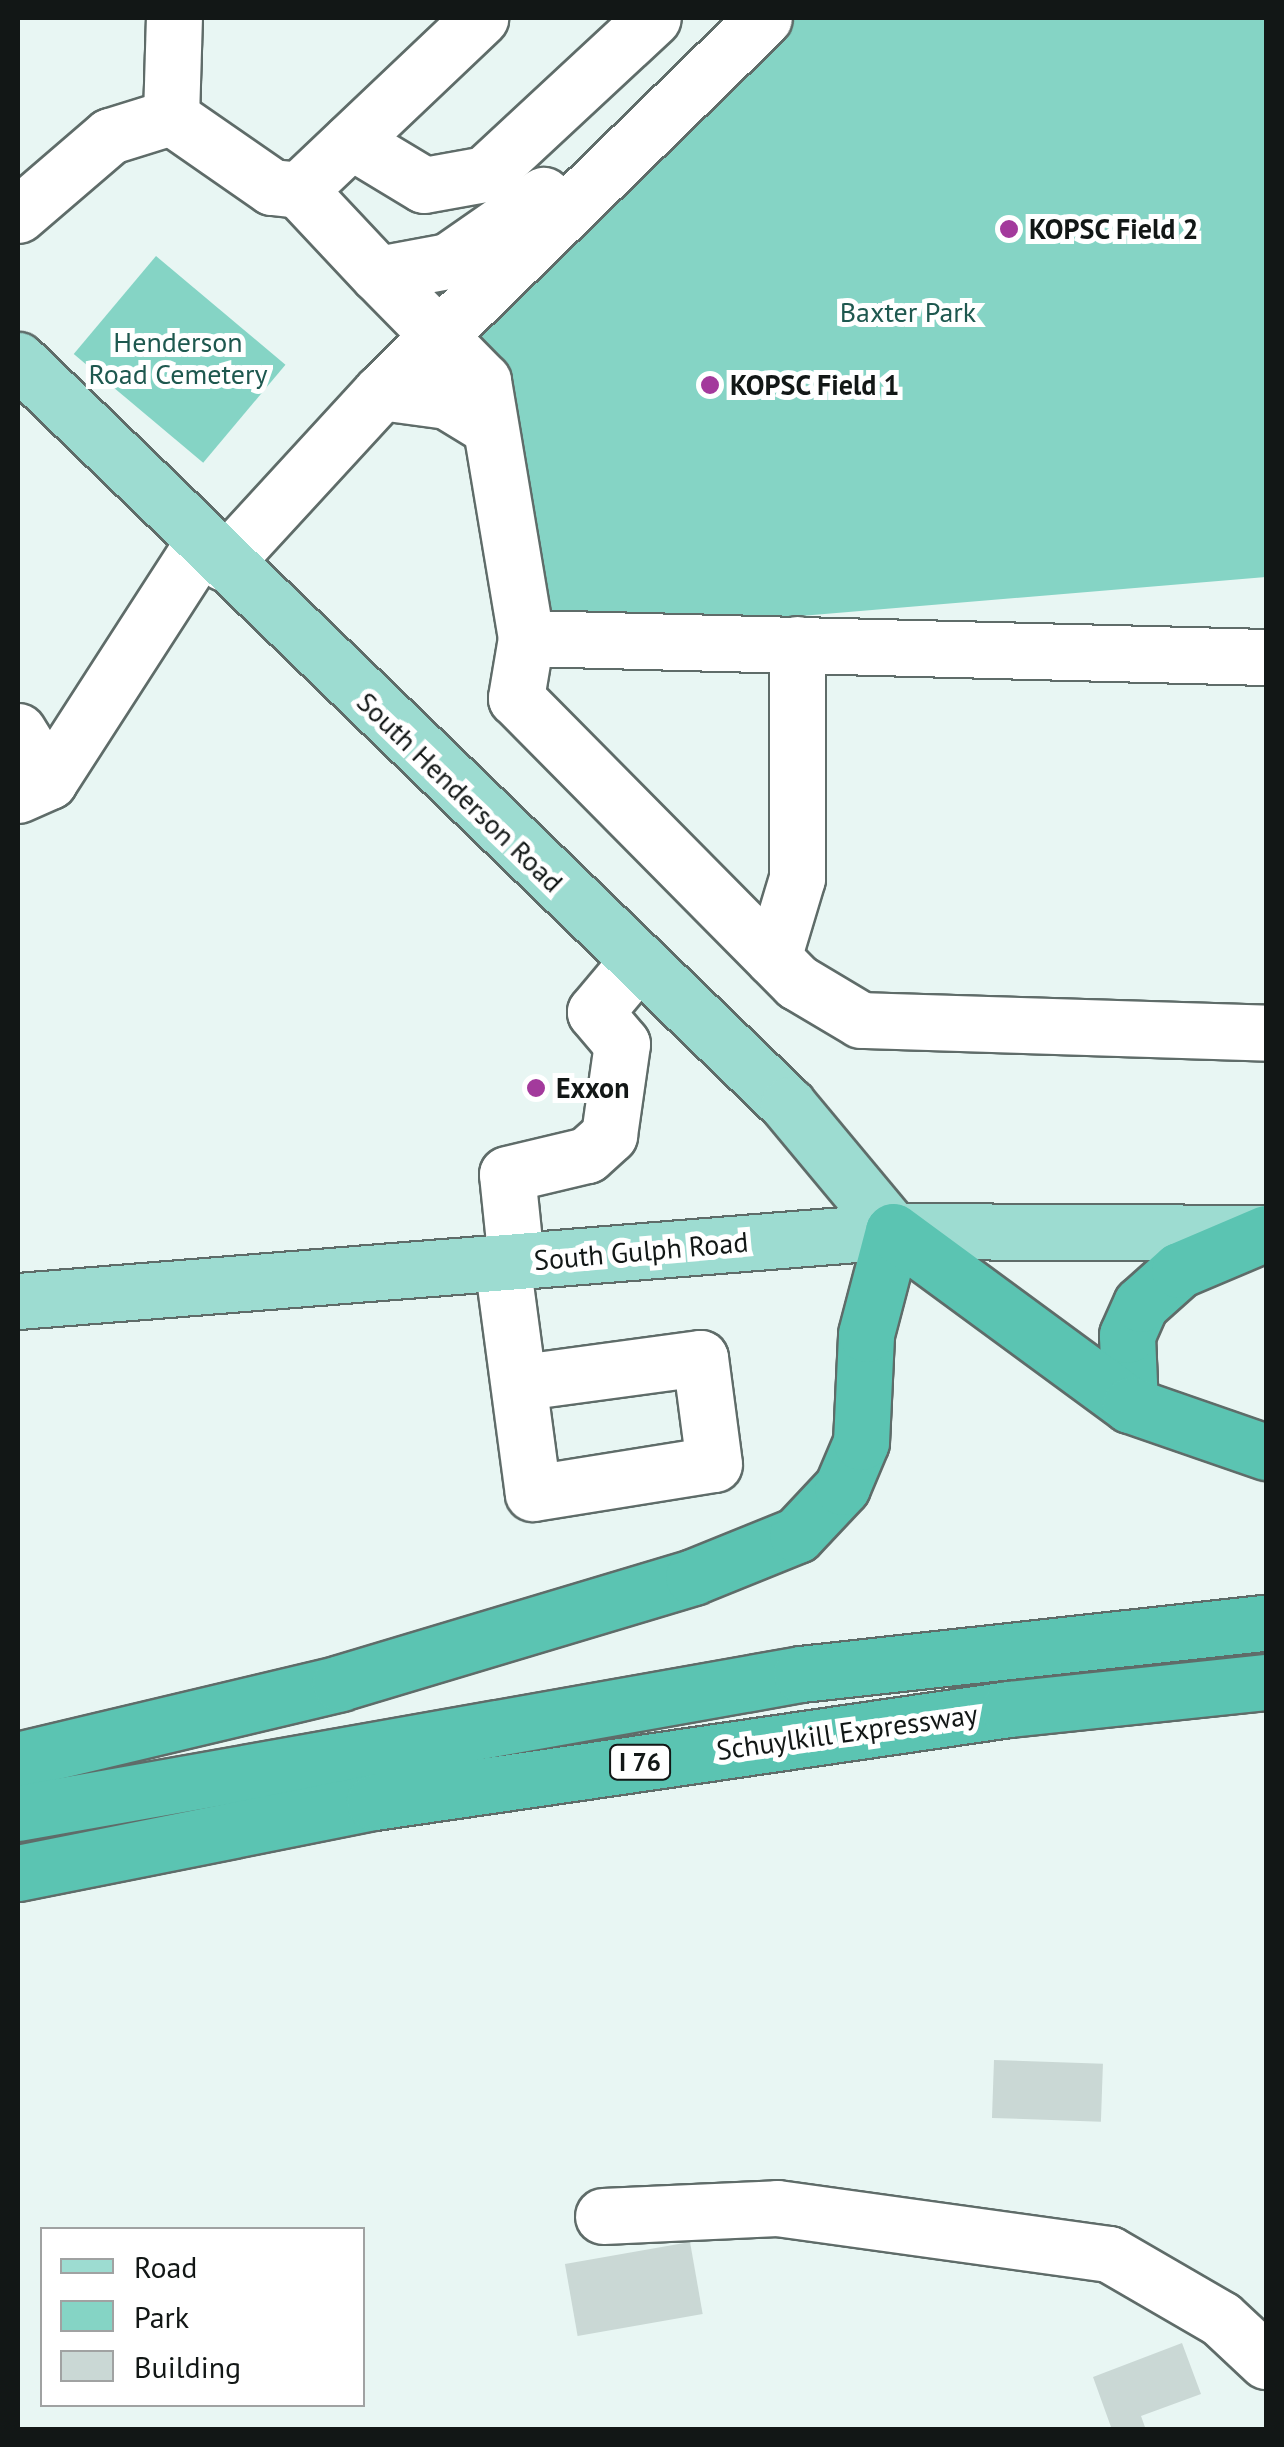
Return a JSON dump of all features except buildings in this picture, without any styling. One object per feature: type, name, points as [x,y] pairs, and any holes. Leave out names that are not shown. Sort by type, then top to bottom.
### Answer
[{"type":"highway","points":[[18,1760],[340,1683],[692,1578],[798,1536],[842,1488],[861,1442],[866,1334],[893,1232],[1130,1405],[1266,1452]]},
{"type":"highway","points":[[1130,1405],[1128,1334],[1150,1292],[1266,1233]]},
{"type":"highway","name":"I 76","points":[[18,1813],[801,1674],[1266,1623]]},
{"type":"highway","name":"Schuylkill Expressway","points":[[18,1873],[431,1794],[1009,1709],[1266,1682]]},
{"type":"main road","name":"South Henderson Road","points":[[18,360],[788,1105],[893,1232]]},
{"type":"main road","name":"South Gulph Road","points":[[18,1301],[893,1232],[1266,1233]]},
{"type":"lane","points":[[171,117],[174,18]]},
{"type":"lane","points":[[299,190],[480,18]]},
{"type":"lane","points":[[351,141],[424,184],[485,174],[653,18]]},
{"type":"lane","points":[[33,788],[214,552],[764,18]]},
{"type":"lane","points":[[171,117],[272,187],[299,190],[483,381],[526,638],[516,698],[773,958],[860,1020],[1266,1033]]},
{"type":"lane","points":[[18,215],[110,136],[171,117]]},
{"type":"lane","points":[[378,274],[448,261],[533,196],[594,184]]},
{"type":"lane","points":[[381,392],[446,401],[488,426]]},
{"type":"lane","points":[[526,638],[1266,657]]},
{"type":"lane","points":[[773,958],[797,878],[797,644]]},
{"type":"lane","points":[[18,731],[33,788]]},
{"type":"lane","points":[[523,1382],[510,1360],[519,1261],[507,1174],[586,1155],[609,1135],[622,1044],[596,1012],[637,962]]},
{"type":"lane","points":[[602,2216],[777,2208],[1108,2254],[1221,2319],[1266,2361]]},
{"type":"green space","name":"Baxter Park","points":[[787,18],[1266,18],[1266,577],[538,638],[454,337]]},
{"type":"green space","name":"Henderson Road Cemetery","points":[[156,256],[285,365],[203,463],[74,354]]},
{"type":"place","name":"KOPSC Field 2","points":[[1009,229]]},
{"type":"place","name":"KOPSC Field 1","points":[[710,385]]},
{"type":"place","name":"Exxon","points":[[536,1088]]}]
